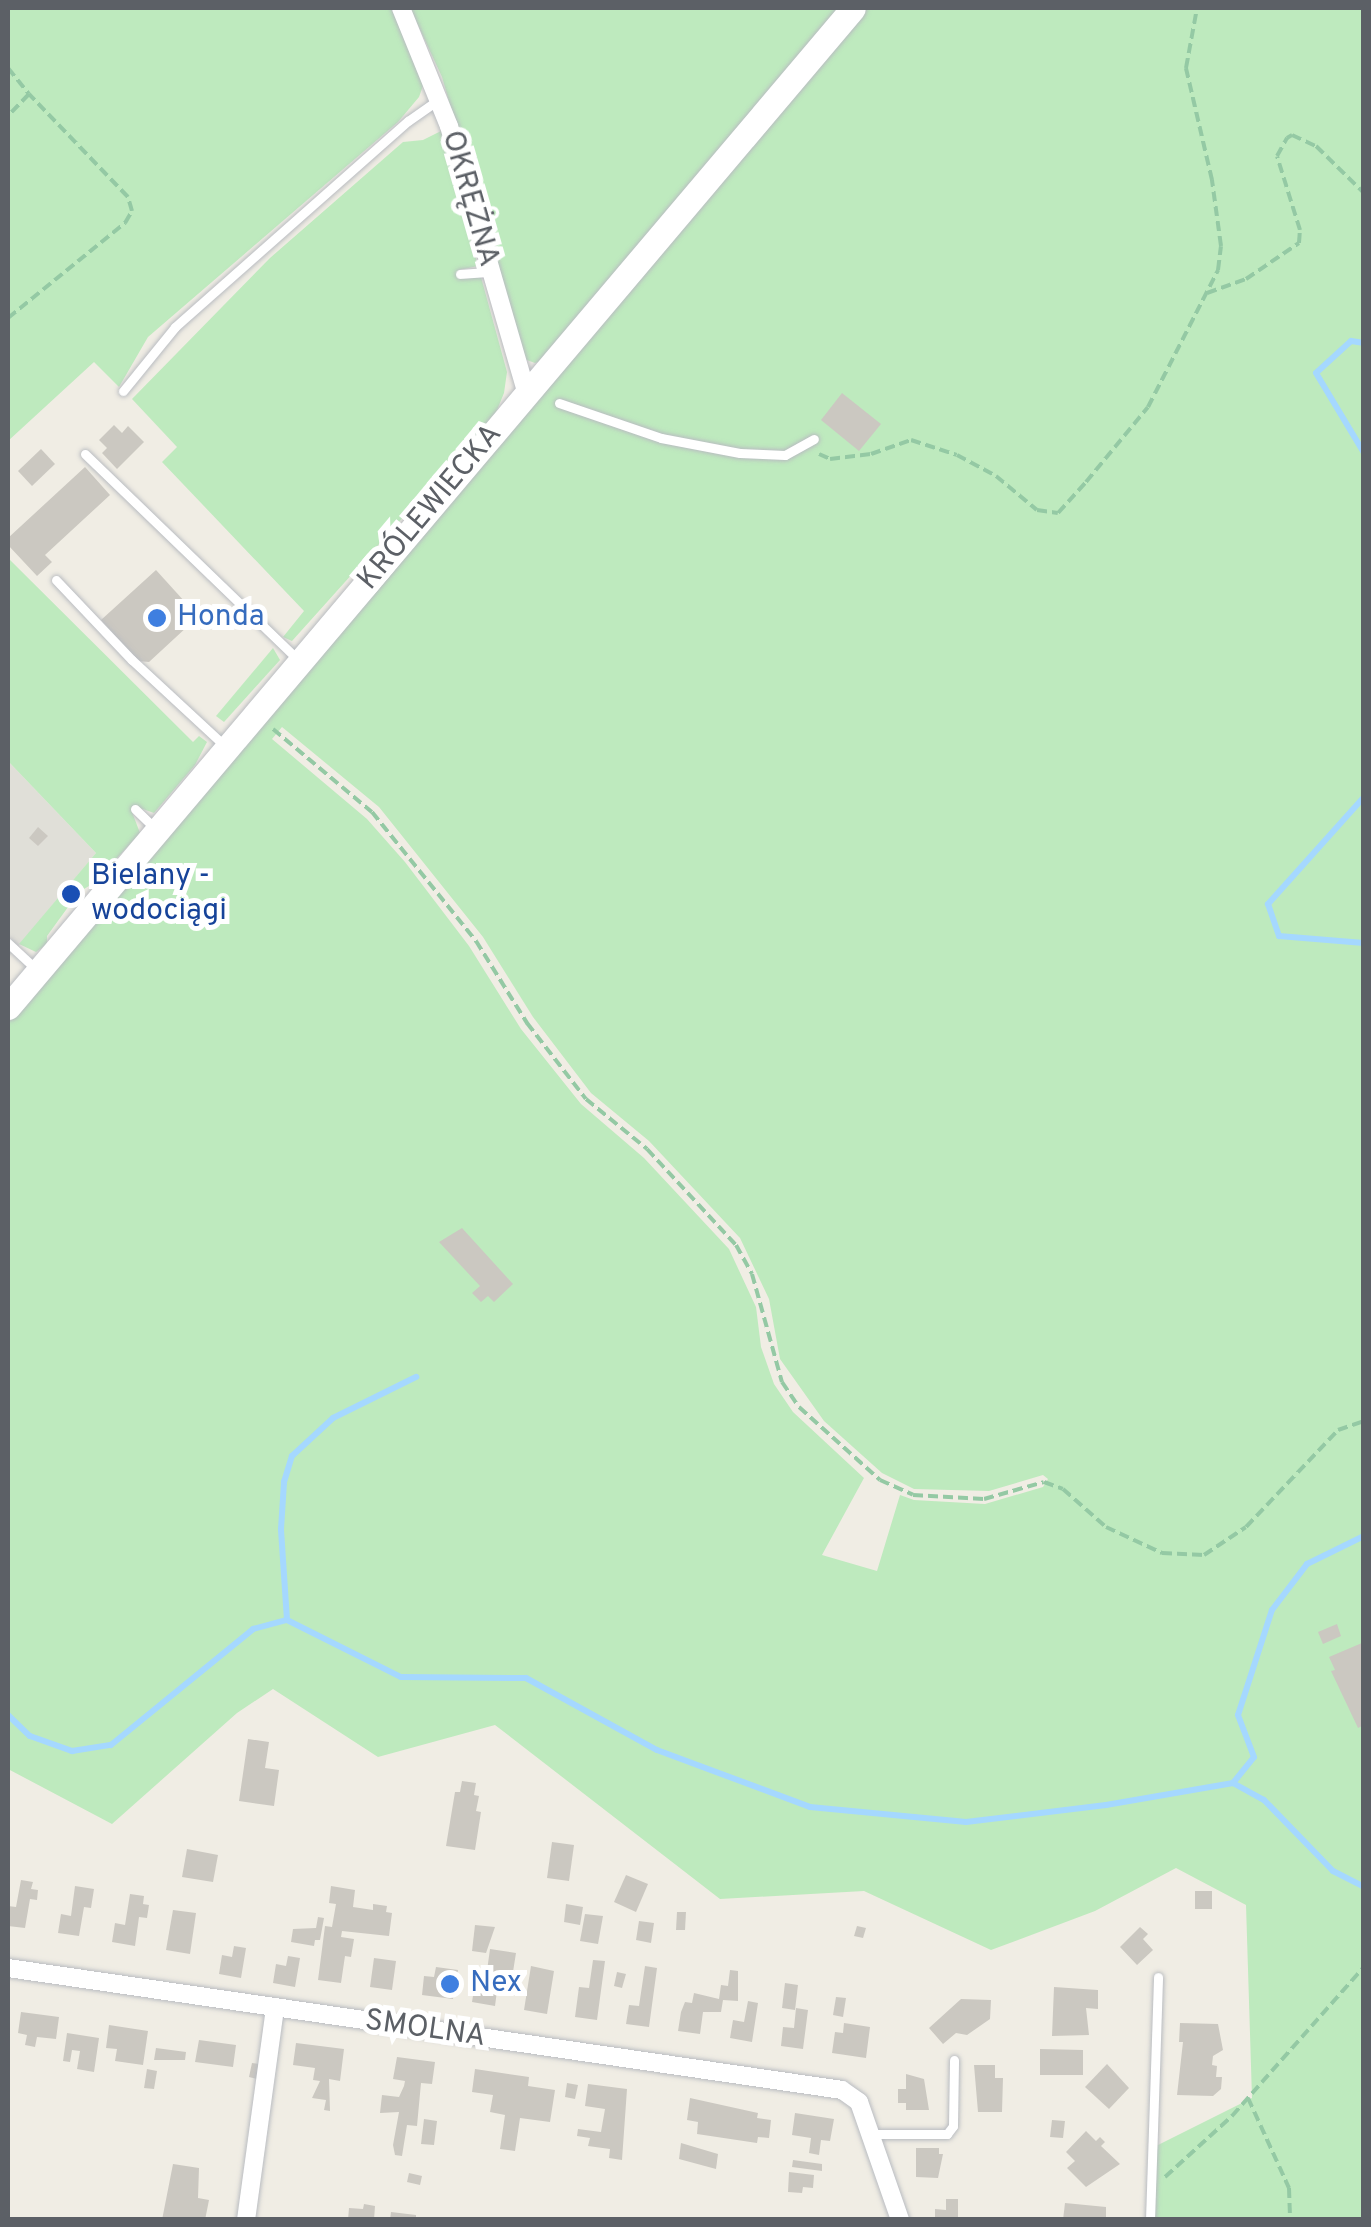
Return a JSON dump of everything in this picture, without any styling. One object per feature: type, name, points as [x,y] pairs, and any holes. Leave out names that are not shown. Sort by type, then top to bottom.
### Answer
[{"type":"main road","name":"KRÓLEWIECKA","points":[[8,1007],[854,8]]},
{"type":"street","name":"OKRĘŻNA","points":[[401,8],[440,99],[527,394]]},
{"type":"street","name":"SMOLNA","points":[[8,1968],[842,2090],[859,2102],[870,2134]]},
{"type":"street","points":[[246,2220],[274,2009]]},
{"type":"street","points":[[870,2134],[900,2220]]},
{"type":"lane","points":[[123,391],[175,327],[408,122],[440,99]]},
{"type":"lane","points":[[244,266],[253,275]]},
{"type":"lane","points":[[460,274],[490,272]]},
{"type":"lane","points":[[559,402],[661,438],[763,456],[805,448],[814,439]]},
{"type":"lane","points":[[85,454],[300,662]]},
{"type":"lane","points":[[56,580],[132,660],[227,748]]},
{"type":"lane","points":[[135,809],[158,830]]},
{"type":"lane","points":[[8,943],[38,971]]},
{"type":"lane","points":[[1150,2220],[1158,1977]]},
{"type":"lane","points":[[870,2134],[948,2134],[953,2126],[954,2060]]},
{"type":"path","points":[[805,448],[830,460],[871,454],[911,440],[957,455],[996,476],[1037,510],[1058,513],[1148,407],[1218,270],[1221,246],[1212,180],[1186,68],[1190,29],[1197,8]]},
{"type":"path","points":[[8,68],[128,198],[132,211],[125,223],[8,318]]},
{"type":"path","points":[[8,116],[30,94]]},
{"type":"path","points":[[1207,293],[1246,279],[1299,243],[1300,230],[1277,156],[1287,138],[1292,135],[1316,146],[1364,194]]},
{"type":"path","points":[[256,714],[348,789],[386,826],[476,941],[527,1023],[586,1098],[647,1150],[736,1244],[752,1274],[782,1382],[799,1408],[880,1480],[914,1495],[984,1499],[1044,1482],[1063,1489],[1106,1527],[1162,1553],[1204,1556],[1246,1527],[1338,1430],[1364,1420]]},
{"type":"path","points":[[1152,2192],[1248,2098],[1364,1966]]},
{"type":"path","points":[[1248,2098],[1289,2188],[1290,2220]]},
{"type":"shaded area","points":[[8,761],[96,853],[8,958]]},
{"type":"green space","points":[[8,8],[391,8],[424,83],[419,97],[398,122],[148,337],[119,387],[94,362],[8,441]]},
{"type":"green space","points":[[410,8],[840,8],[542,361],[535,363],[524,359],[520,350],[442,77]]},
{"type":"green space","points":[[864,8],[1363,8],[1363,2219],[1150,2219],[1154,2147],[1252,2098],[1246,1905],[1176,1868],[1095,1911],[991,1950],[864,1891],[720,1899],[495,1725],[378,1757],[273,1689],[237,1713],[112,1824],[8,1769],[8,1023]],"holes":[[[282,727],[379,807],[483,937],[533,1017],[591,1093],[649,1141],[740,1238],[769,1299],[780,1359],[824,1421],[882,1473],[914,1489],[989,1491],[1043,1475],[1048,1479],[1043,1487],[985,1504],[914,1500],[900,1495],[877,1571],[822,1555],[864,1478],[793,1412],[774,1384],[761,1347],[756,1307],[729,1249],[644,1158],[581,1104],[521,1029],[469,946],[367,819],[272,739]]]},
{"type":"green space","points":[[441,131],[478,266],[459,270],[462,278],[481,277],[507,372],[504,393],[495,415],[292,641],[283,637],[304,611],[162,462],[177,447],[132,399],[270,258],[403,142],[423,140]]},
{"type":"green space","points":[[8,558],[193,742],[199,736],[207,742],[195,765],[154,813],[137,807],[132,812],[140,833],[94,883],[79,892],[47,936],[47,944],[36,952],[19,944],[96,853],[8,761]]},
{"type":"green space","points":[[273,648],[280,660],[224,722],[216,716]]},
{"type":"building","points":[[842,393],[881,424],[859,451],[821,420]]},
{"type":"building","points":[[114,425],[122,433],[128,426],[144,442],[117,469],[102,453],[107,448],[99,440]]},
{"type":"building","points":[[41,449],[55,464],[32,486],[18,471]]},
{"type":"building","points":[[85,467],[110,495],[45,555],[52,562],[37,576],[8,545],[8,538]]},
{"type":"building","name":"Honda","points":[[156,570],[185,602],[211,608],[213,615],[199,628],[188,626],[149,662],[138,661],[101,620]]},
{"type":"building","points":[[38,827],[48,836],[38,846],[29,838]]},
{"type":"building","points":[[462,1228],[513,1284],[494,1302],[488,1296],[481,1302],[472,1293],[480,1286],[439,1242]]},
{"type":"building","points":[[1337,1624],[1341,1636],[1323,1644],[1318,1632]]},
{"type":"building","points":[[1362,1643],[1364,1725],[1358,1728],[1331,1671],[1335,1670],[1329,1657]]},
{"type":"building","points":[[248,1739],[269,1742],[265,1768],[279,1770],[274,1806],[239,1801]]},
{"type":"building","points":[[462,1781],[476,1783],[474,1795],[479,1796],[476,1811],[481,1812],[475,1850],[446,1846],[455,1792],[460,1792]]},
{"type":"building","points":[[552,1842],[574,1845],[569,1881],[547,1878]]},
{"type":"building","points":[[187,1849],[218,1855],[213,1882],[182,1877]]},
{"type":"building","points":[[626,1875],[648,1884],[636,1912],[614,1902]]},
{"type":"building","points":[[21,1880],[33,1882],[31,1889],[38,1890],[37,1900],[30,1899],[25,1928],[8,1926],[8,1906],[16,1907]]},
{"type":"building","points":[[75,1886],[94,1889],[91,1908],[84,1907],[79,1936],[58,1933],[61,1914],[71,1916]]},
{"type":"building","points":[[331,1886],[355,1890],[353,1907],[373,1910],[373,1904],[387,1906],[386,1912],[392,1913],[389,1936],[342,1931],[341,1937],[354,1939],[351,1957],[345,1956],[341,1983],[318,1980],[325,1926],[332,1927],[336,1904],[329,1903]]},
{"type":"building","points":[[1195,1891],[1212,1891],[1212,1909],[1195,1909]]},
{"type":"building","points":[[130,1894],[144,1896],[143,1904],[149,1905],[147,1918],[139,1917],[135,1946],[112,1942],[115,1923],[125,1925]]},
{"type":"building","points":[[566,1904],[583,1907],[580,1925],[564,1922]]},
{"type":"building","points":[[173,1910],[196,1913],[190,1954],[166,1950]]},
{"type":"building","points":[[677,1912],[686,1912],[685,1930],[676,1930]]},
{"type":"building","points":[[585,1914],[603,1916],[598,1944],[580,1941]]},
{"type":"building","points":[[318,1917],[324,1918],[320,1940],[315,1940],[314,1946],[291,1942],[293,1929],[316,1928]]},
{"type":"building","points":[[639,1921],[654,1923],[651,1943],[636,1940]]},
{"type":"building","points":[[475,1925],[495,1927],[486,1953],[472,1951]]},
{"type":"building","points":[[857,1926],[866,1928],[863,1938],[854,1936]]},
{"type":"building","points":[[1140,1927],[1148,1934],[1143,1939],[1153,1950],[1137,1965],[1120,1947]]},
{"type":"building","points":[[234,1946],[246,1948],[241,1978],[219,1974],[222,1955],[232,1957]]},
{"type":"building","points":[[490,1949],[516,1953],[512,1978],[499,1976],[495,2006],[472,2002],[475,1983],[485,1985]]},
{"type":"building","points":[[288,1956],[300,1958],[295,1987],[273,1983],[276,1964],[286,1966]]},
{"type":"building","points":[[374,1958],[396,1961],[392,1990],[370,1987]]},
{"type":"building","points":[[593,1960],[605,1961],[597,2020],[575,2017],[579,1987],[589,1988]]},
{"type":"building","points":[[531,1966],[554,1971],[547,2014],[524,2010]]},
{"type":"building","points":[[645,1966],[657,1968],[649,2027],[626,2024],[629,2005],[639,2006]]},
{"type":"building","points":[[436,1967],[458,1970],[453,1999],[422,1995],[424,1976],[434,1977]]},
{"type":"building","points":[[730,1970],[738,1971],[738,2001],[723,2000],[721,2012],[703,2012],[700,2034],[678,2031],[685,2002],[692,2003],[694,1993],[719,1999],[721,1985],[728,1986]]},
{"type":"building","points":[[617,1972],[626,1974],[622,1988],[614,1986]]},
{"type":"building","points":[[785,1983],[798,1985],[795,2010],[782,2008]]},
{"type":"building","points":[[1054,1987],[1098,1990],[1098,2009],[1086,2008],[1089,2035],[1052,2036]]},
{"type":"building","points":[[836,1997],[846,1998],[843,2017],[833,2015]]},
{"type":"building","points":[[961,1999],[991,2000],[990,2019],[967,2035],[956,2033],[943,2044],[929,2028]]},
{"type":"building","points":[[748,2001],[758,2003],[752,2042],[730,2038],[733,2020],[744,2022]]},
{"type":"building","points":[[796,2008],[808,2010],[803,2049],[781,2046],[783,2027],[794,2028]]},
{"type":"building","points":[[21,2012],[59,2017],[56,2039],[37,2037],[35,2047],[25,2045],[27,2035],[18,2033]]},
{"type":"building","points":[[844,2023],[870,2027],[866,2058],[832,2053],[835,2032],[843,2033]]},
{"type":"building","points":[[1180,2023],[1218,2024],[1223,2050],[1213,2056],[1212,2065],[1217,2066],[1216,2077],[1222,2077],[1221,2089],[1213,2096],[1177,2095],[1183,2042],[1179,2042]]},
{"type":"building","points":[[109,2025],[148,2031],[143,2065],[115,2061],[117,2049],[106,2048]]},
{"type":"building","points":[[67,2033],[99,2038],[94,2072],[77,2069],[80,2051],[72,2050],[70,2062],[63,2061]]},
{"type":"building","points":[[199,2040],[236,2045],[233,2067],[195,2062]]},
{"type":"building","points":[[296,2043],[344,2049],[340,2081],[329,2079],[330,2111],[324,2110],[326,2100],[312,2098],[320,2081],[313,2080],[315,2068],[293,2065]]},
{"type":"building","points":[[156,2048],[186,2052],[185,2060],[154,2060]]},
{"type":"building","points":[[1040,2049],[1083,2050],[1083,2075],[1040,2075]]},
{"type":"building","points":[[397,2057],[435,2062],[432,2084],[421,2083],[417,2126],[407,2125],[402,2156],[395,2155],[393,2145],[399,2112],[380,2113],[382,2095],[399,2097],[404,2086],[405,2081],[393,2079]]},
{"type":"building","points":[[252,2063],[259,2064],[257,2079],[249,2077]]},
{"type":"building","points":[[1107,2064],[1129,2088],[1109,2109],[1085,2087]]},
{"type":"building","points":[[974,2065],[995,2065],[995,2078],[1003,2078],[1002,2112],[978,2112]]},
{"type":"building","points":[[147,2069],[157,2071],[154,2089],[144,2088]]},
{"type":"building","points":[[475,2069],[529,2077],[528,2086],[555,2090],[550,2122],[520,2118],[515,2151],[500,2149],[505,2115],[490,2112],[493,2095],[472,2092]]},
{"type":"building","points":[[906,2074],[924,2079],[929,2110],[906,2110],[906,2103],[898,2103],[898,2089],[906,2089]]},
{"type":"building","points":[[567,2083],[578,2085],[575,2099],[565,2097]]},
{"type":"building","points":[[588,2084],[627,2089],[622,2160],[609,2158],[610,2149],[588,2146],[590,2138],[577,2136],[578,2129],[601,2132],[605,2109],[585,2106]]},
{"type":"building","points":[[690,2098],[758,2113],[757,2118],[771,2120],[769,2138],[758,2137],[757,2143],[697,2134],[698,2122],[687,2120]]},
{"type":"building","points":[[795,2113],[834,2119],[830,2141],[821,2140],[819,2155],[809,2153],[811,2138],[792,2135]]},
{"type":"building","points":[[424,2119],[437,2121],[434,2145],[421,2144]]},
{"type":"building","points":[[1052,2120],[1065,2121],[1063,2138],[1050,2137]]},
{"type":"building","points":[[1086,2131],[1096,2141],[1100,2137],[1105,2142],[1101,2146],[1120,2164],[1086,2187],[1067,2168],[1075,2161],[1066,2152]]},
{"type":"building","points":[[681,2143],[718,2154],[716,2169],[679,2159]]},
{"type":"building","points":[[916,2148],[939,2148],[939,2154],[943,2154],[938,2178],[916,2177]]},
{"type":"building","points":[[793,2160],[822,2164],[822,2171],[792,2167]]},
{"type":"building","points":[[173,2164],[199,2168],[198,2198],[209,2200],[205,2220],[162,2220]]},
{"type":"building","points":[[789,2172],[814,2175],[813,2188],[803,2187],[802,2193],[788,2192]]},
{"type":"building","points":[[409,2173],[422,2176],[420,2185],[407,2182]]},
{"type":"building","points":[[946,2199],[958,2199],[958,2220],[935,2220],[935,2209],[946,2210]]},
{"type":"building","points":[[1065,2203],[1106,2207],[1106,2220],[1063,2220]]},
{"type":"building","points":[[364,2204],[375,2206],[374,2220],[348,2220],[349,2208],[363,2209]]},
{"type":"building","points":[[391,2212],[416,2215],[416,2220],[390,2220]]},
{"type":"waterway","points":[[1364,343],[1351,341],[1316,373],[1364,453]]},
{"type":"waterway","points":[[1364,797],[1268,904],[1279,936],[1364,943]]},
{"type":"waterway","points":[[287,1620],[281,1529],[284,1482],[292,1456],[333,1418],[416,1377]]},
{"type":"waterway","points":[[1233,1783],[1254,1757],[1238,1715],[1272,1610],[1307,1564],[1364,1536]]},
{"type":"waterway","points":[[8,1715],[30,1736],[72,1751],[111,1745],[253,1629],[287,1620],[401,1677],[526,1678],[657,1750],[810,1807],[966,1822],[1106,1805],[1233,1783]]},
{"type":"waterway","points":[[1233,1783],[1264,1800],[1333,1871],[1364,1887]]},
{"type":"place","name":"Honda","points":[[157,618]]},
{"type":"place","name":"Bielany - wodociągi","points":[[71,894]]},
{"type":"place","name":"Nex","points":[[450,1984]]}]
